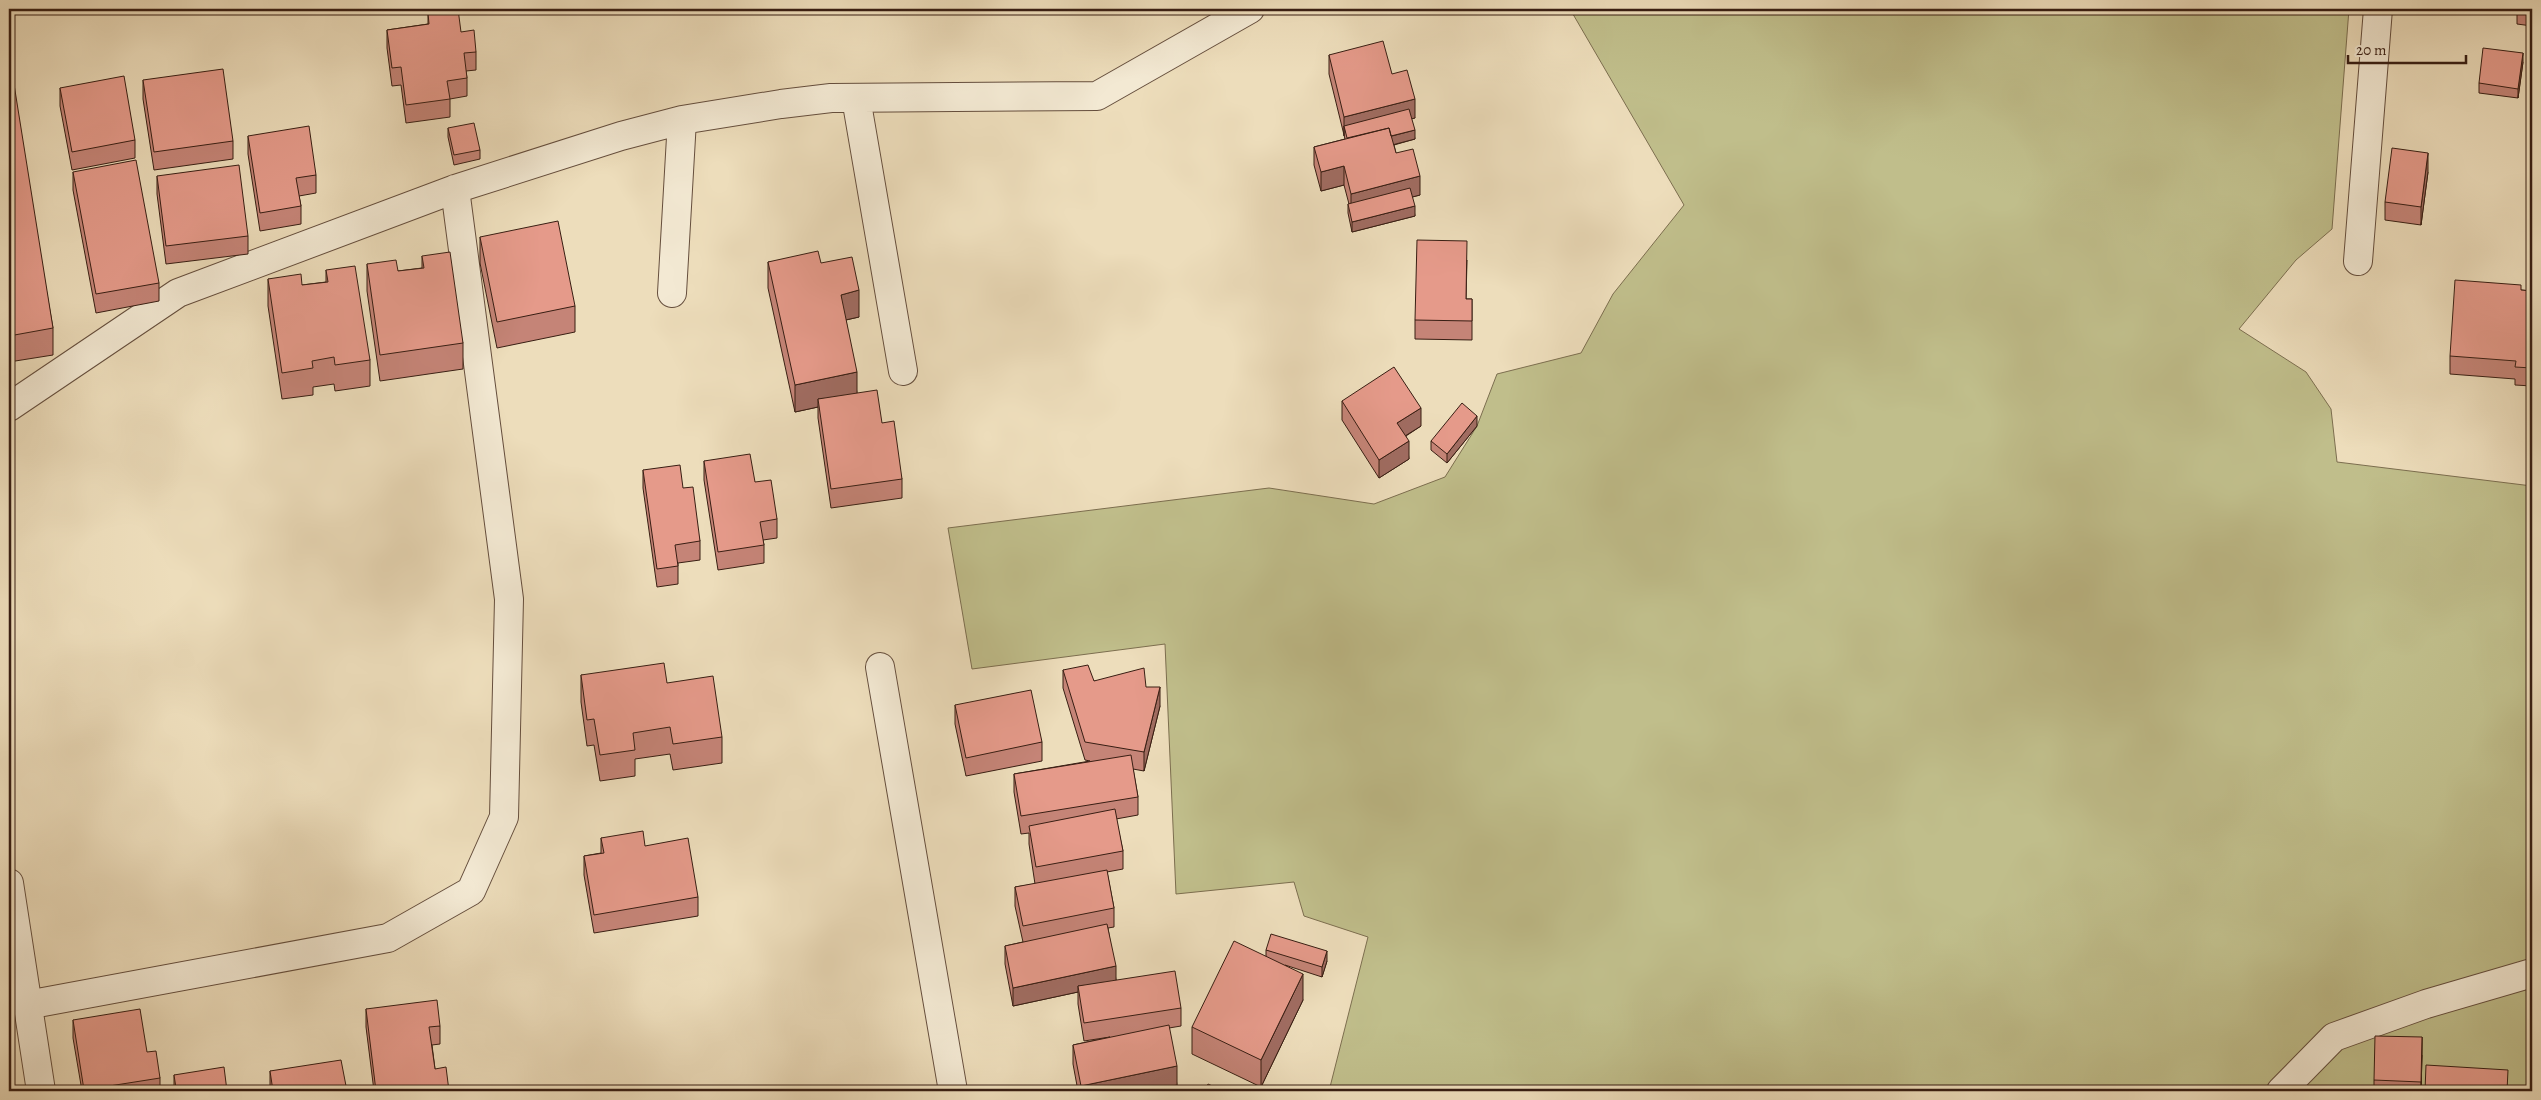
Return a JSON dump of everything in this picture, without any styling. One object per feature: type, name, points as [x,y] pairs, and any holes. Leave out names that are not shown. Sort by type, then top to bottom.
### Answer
[{"type":"street","points":[[9,407],[178,293],[454,189],[621,136],[682,120],[817,100],[1097,96],[1250,9]]},
{"type":"street","points":[[2358,261],[2378,9]]},
{"type":"street","points":[[856,98],[902,371]]},
{"type":"street","points":[[672,293],[682,120]]},
{"type":"street","points":[[28,1005],[388,938],[471,891],[504,817],[510,599],[454,189]]},
{"type":"street","points":[[880,667],[953,1091]]},
{"type":"street","points":[[9,883],[41,1091]]},
{"type":"street","points":[[2281,1091],[2334,1037],[2426,1004],[2532,974]]},
{"type":"shaded area","points":[[1570,9],[2349,9],[2332,229],[2296,260],[2239,329],[2306,372],[2331,409],[2337,462],[2532,486],[2532,1091],[1329,1091],[1368,937],[1304,916],[1294,882],[1176,894],[1165,644],[972,669],[948,528],[1269,488],[1374,504],[1445,477],[1477,426],[1497,374],[1581,353],[1613,294],[1684,205]]},
{"type":"building","points":[[458,9],[461,32],[474,30],[476,52],[464,53],[467,78],[447,81],[450,99],[406,105],[401,67],[392,68],[387,30],[429,24],[428,13]]},
{"type":"building","points":[[1383,41],[1392,74],[1407,70],[1415,99],[1344,117],[1329,55]]},
{"type":"building","points":[[2483,48],[2523,53],[2518,89],[2479,83]]},
{"type":"building","points":[[223,69],[233,141],[154,152],[143,80]]},
{"type":"building","points":[[124,76],[135,140],[72,152],[60,88]]},
{"type":"building","points":[[13,78],[53,328],[9,336],[9,79]]},
{"type":"building","points":[[1409,109],[1415,130],[1391,136],[1389,128],[1347,138],[1344,126]]},
{"type":"building","points":[[474,123],[480,150],[454,155],[448,128]]},
{"type":"building","points":[[309,126],[316,175],[296,178],[301,206],[260,213],[248,136]]},
{"type":"building","points":[[1389,128],[1396,153],[1413,149],[1420,176],[1351,194],[1344,166],[1321,172],[1314,147]]},
{"type":"building","points":[[2392,148],[2428,153],[2421,207],[2385,202]]},
{"type":"building","points":[[2532,158],[2532,203],[2527,202]]},
{"type":"building","points":[[136,160],[159,283],[96,294],[73,172]]},
{"type":"building","points":[[239,165],[248,236],[166,246],[157,176]]},
{"type":"building","points":[[1410,188],[1415,206],[1352,222],[1348,204]]},
{"type":"building","points":[[558,221],[575,306],[497,322],[480,237]]},
{"type":"building","points":[[1417,240],[1467,241],[1466,299],[1472,299],[1472,321],[1415,320]]},
{"type":"building","points":[[818,251],[821,263],[852,257],[859,290],[841,295],[857,372],[795,385],[768,262]]},
{"type":"building","points":[[450,252],[463,343],[380,355],[367,264],[396,260],[398,271],[424,268],[422,256]]},
{"type":"building","points":[[355,266],[370,360],[335,365],[334,357],[312,361],[313,368],[282,373],[268,279],[301,274],[302,285],[328,282],[326,270]]},
{"type":"building","points":[[2455,280],[2521,285],[2521,290],[2532,291],[2532,368],[2515,367],[2516,361],[2450,356]]},
{"type":"building","points":[[1394,367],[1421,408],[1397,423],[1409,441],[1379,460],[1342,401]]},
{"type":"building","points":[[877,390],[882,423],[894,421],[902,479],[831,489],[818,399]]},
{"type":"building","points":[[1462,403],[1477,416],[1447,454],[1431,441]]},
{"type":"building","points":[[750,454],[755,482],[771,480],[777,519],[760,522],[764,545],[718,552],[704,461]]},
{"type":"building","points":[[680,465],[683,488],[693,487],[700,541],[675,545],[678,566],[657,569],[643,470]]},
{"type":"building","points":[[664,663],[667,683],[713,676],[722,737],[673,744],[670,727],[633,733],[635,750],[600,755],[594,719],[587,720],[581,675]]},
{"type":"building","points":[[1088,665],[1094,681],[1144,668],[1146,687],[1160,687],[1144,752],[1085,742],[1063,670]]},
{"type":"building","points":[[1031,690],[1042,742],[966,758],[955,705]]},
{"type":"building","points":[[1131,755],[1138,797],[1021,816],[1014,774]]},
{"type":"building","points":[[1115,809],[1123,851],[1036,867],[1029,826]]},
{"type":"building","points":[[643,831],[645,846],[688,838],[698,897],[594,915],[584,856],[604,853],[601,838]]},
{"type":"building","points":[[1107,870],[1114,908],[1023,926],[1015,887]]},
{"type":"building","points":[[1107,924],[1116,966],[1013,988],[1005,946]]},
{"type":"building","points":[[1271,934],[1327,951],[1322,967],[1266,950]]},
{"type":"building","points":[[1234,941],[1303,974],[1261,1060],[1192,1027]]},
{"type":"building","points":[[1175,971],[1181,1008],[1084,1023],[1078,986]]},
{"type":"building","points":[[437,1000],[440,1026],[429,1027],[435,1069],[446,1067],[449,1091],[376,1091],[366,1009]]},
{"type":"building","points":[[140,1009],[147,1052],[156,1051],[160,1078],[84,1090],[73,1020]]},
{"type":"building","points":[[1169,1025],[1177,1066],[1081,1086],[1073,1045]]},
{"type":"building","points":[[2375,1036],[2422,1037],[2421,1082],[2374,1080]]},
{"type":"building","points":[[341,1060],[347,1091],[273,1091],[270,1071]]},
{"type":"building","points":[[2426,1065],[2508,1070],[2507,1091],[2425,1091]]},
{"type":"building","points":[[224,1067],[227,1091],[158,1091],[176,1088],[174,1075]]},
{"type":"building","points":[[1208,1084],[1223,1091],[1204,1091]]}]
